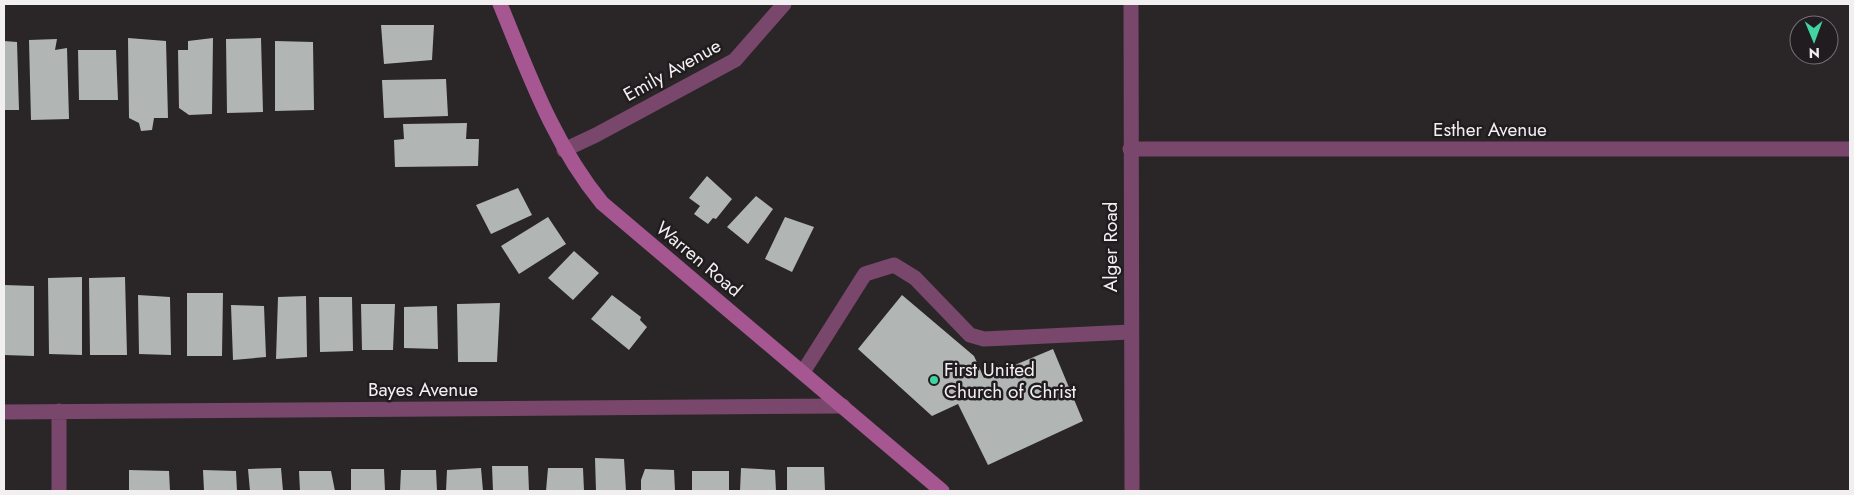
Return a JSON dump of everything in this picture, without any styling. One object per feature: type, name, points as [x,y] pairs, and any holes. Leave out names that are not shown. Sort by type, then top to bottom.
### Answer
[{"type":"main road","name":"Warren Road","points":[[500,4],[537,95],[564,150],[581,177],[602,203],[942,491]]},
{"type":"street","name":"Emily Avenue","points":[[564,150],[596,135],[736,60],[784,4]]},
{"type":"street","name":"Alger Road","points":[[1131,4],[1130,332],[1132,491]]},
{"type":"street","name":"Esther Avenue","points":[[1130,149],[1850,149]]},
{"type":"street","points":[[802,372],[866,274],[894,265],[916,278],[970,335],[984,339],[1130,332]]},
{"type":"street","name":"Bayes Avenue","points":[[4,412],[843,406]]},
{"type":"street","points":[[59,411],[59,491]]},
{"type":"building","points":[[381,25],[434,25],[432,60],[384,64]]},
{"type":"building","points":[[128,38],[166,41],[168,118],[154,118],[152,130],[141,131],[139,123],[129,118]]},
{"type":"building","points":[[213,38],[212,114],[189,115],[179,108],[178,50],[188,50],[188,41]]},
{"type":"building","points":[[261,38],[263,112],[227,113],[226,39]]},
{"type":"building","points":[[57,39],[55,50],[67,48],[69,119],[31,120],[29,40]]},
{"type":"building","points":[[4,41],[17,42],[19,110],[4,110]]},
{"type":"building","points":[[275,41],[313,42],[314,110],[275,111]]},
{"type":"building","points":[[78,50],[116,50],[118,100],[79,100]]},
{"type":"building","points":[[446,79],[448,116],[384,118],[382,80]]},
{"type":"building","points":[[467,123],[466,139],[479,139],[478,166],[395,167],[394,140],[404,139],[403,124]]},
{"type":"building","points":[[707,176],[732,199],[716,219],[713,218],[708,224],[694,214],[700,206],[689,198]]},
{"type":"building","points":[[518,188],[532,215],[491,234],[476,205]]},
{"type":"building","points":[[756,196],[773,209],[748,244],[727,227]]},
{"type":"building","points":[[548,217],[566,244],[519,274],[501,246]]},
{"type":"building","points":[[785,217],[814,227],[792,272],[765,259]]},
{"type":"building","points":[[574,251],[599,273],[573,300],[548,278]]},
{"type":"building","points":[[82,277],[82,355],[49,354],[48,278]]},
{"type":"building","points":[[125,277],[127,355],[90,355],[89,278]]},
{"type":"building","points":[[4,285],[34,286],[34,356],[4,355]]},
{"type":"building","points":[[187,293],[223,293],[222,356],[187,356]]},
{"type":"building","points":[[138,295],[170,297],[171,355],[139,354]]},
{"type":"building","points":[[612,295],[641,317],[640,320],[647,327],[629,350],[591,319]]},
{"type":"building","points":[[902,295],[974,356],[984,378],[1053,349],[1083,421],[988,465],[958,404],[932,416],[858,349]]},
{"type":"building","points":[[306,296],[307,357],[276,359],[278,297]]},
{"type":"building","points":[[319,297],[352,297],[353,351],[320,352]]},
{"type":"building","points":[[500,303],[497,362],[458,362],[457,304]]},
{"type":"building","points":[[361,304],[395,304],[393,350],[362,350]]},
{"type":"building","points":[[231,305],[264,306],[266,357],[233,360]]},
{"type":"building","points":[[437,306],[438,349],[404,348],[404,307]]},
{"type":"building","points":[[595,458],[624,459],[626,491],[596,491]]},
{"type":"building","points":[[492,466],[528,466],[529,491],[493,491]]},
{"type":"building","points":[[787,467],[824,467],[825,491],[787,491]]},
{"type":"building","points":[[281,468],[283,491],[250,491],[248,469]]},
{"type":"building","points":[[481,468],[483,491],[446,491],[447,470]]},
{"type":"building","points":[[548,468],[583,468],[584,491],[546,491]]},
{"type":"building","points":[[741,468],[775,470],[776,491],[740,491]]},
{"type":"building","points":[[351,469],[384,469],[385,491],[351,491]]},
{"type":"building","points":[[645,469],[674,470],[675,491],[641,491],[641,480]]},
{"type":"building","points":[[129,470],[169,471],[170,491],[129,491]]},
{"type":"building","points":[[203,470],[236,471],[237,491],[204,491]]},
{"type":"building","points":[[401,470],[436,470],[437,491],[400,491]]},
{"type":"building","points":[[299,471],[331,471],[335,491],[300,491]]},
{"type":"building","points":[[692,471],[729,471],[729,491],[692,491]]},
{"type":"place","name":"First United Church of Christ","points":[[934,380]]}]
